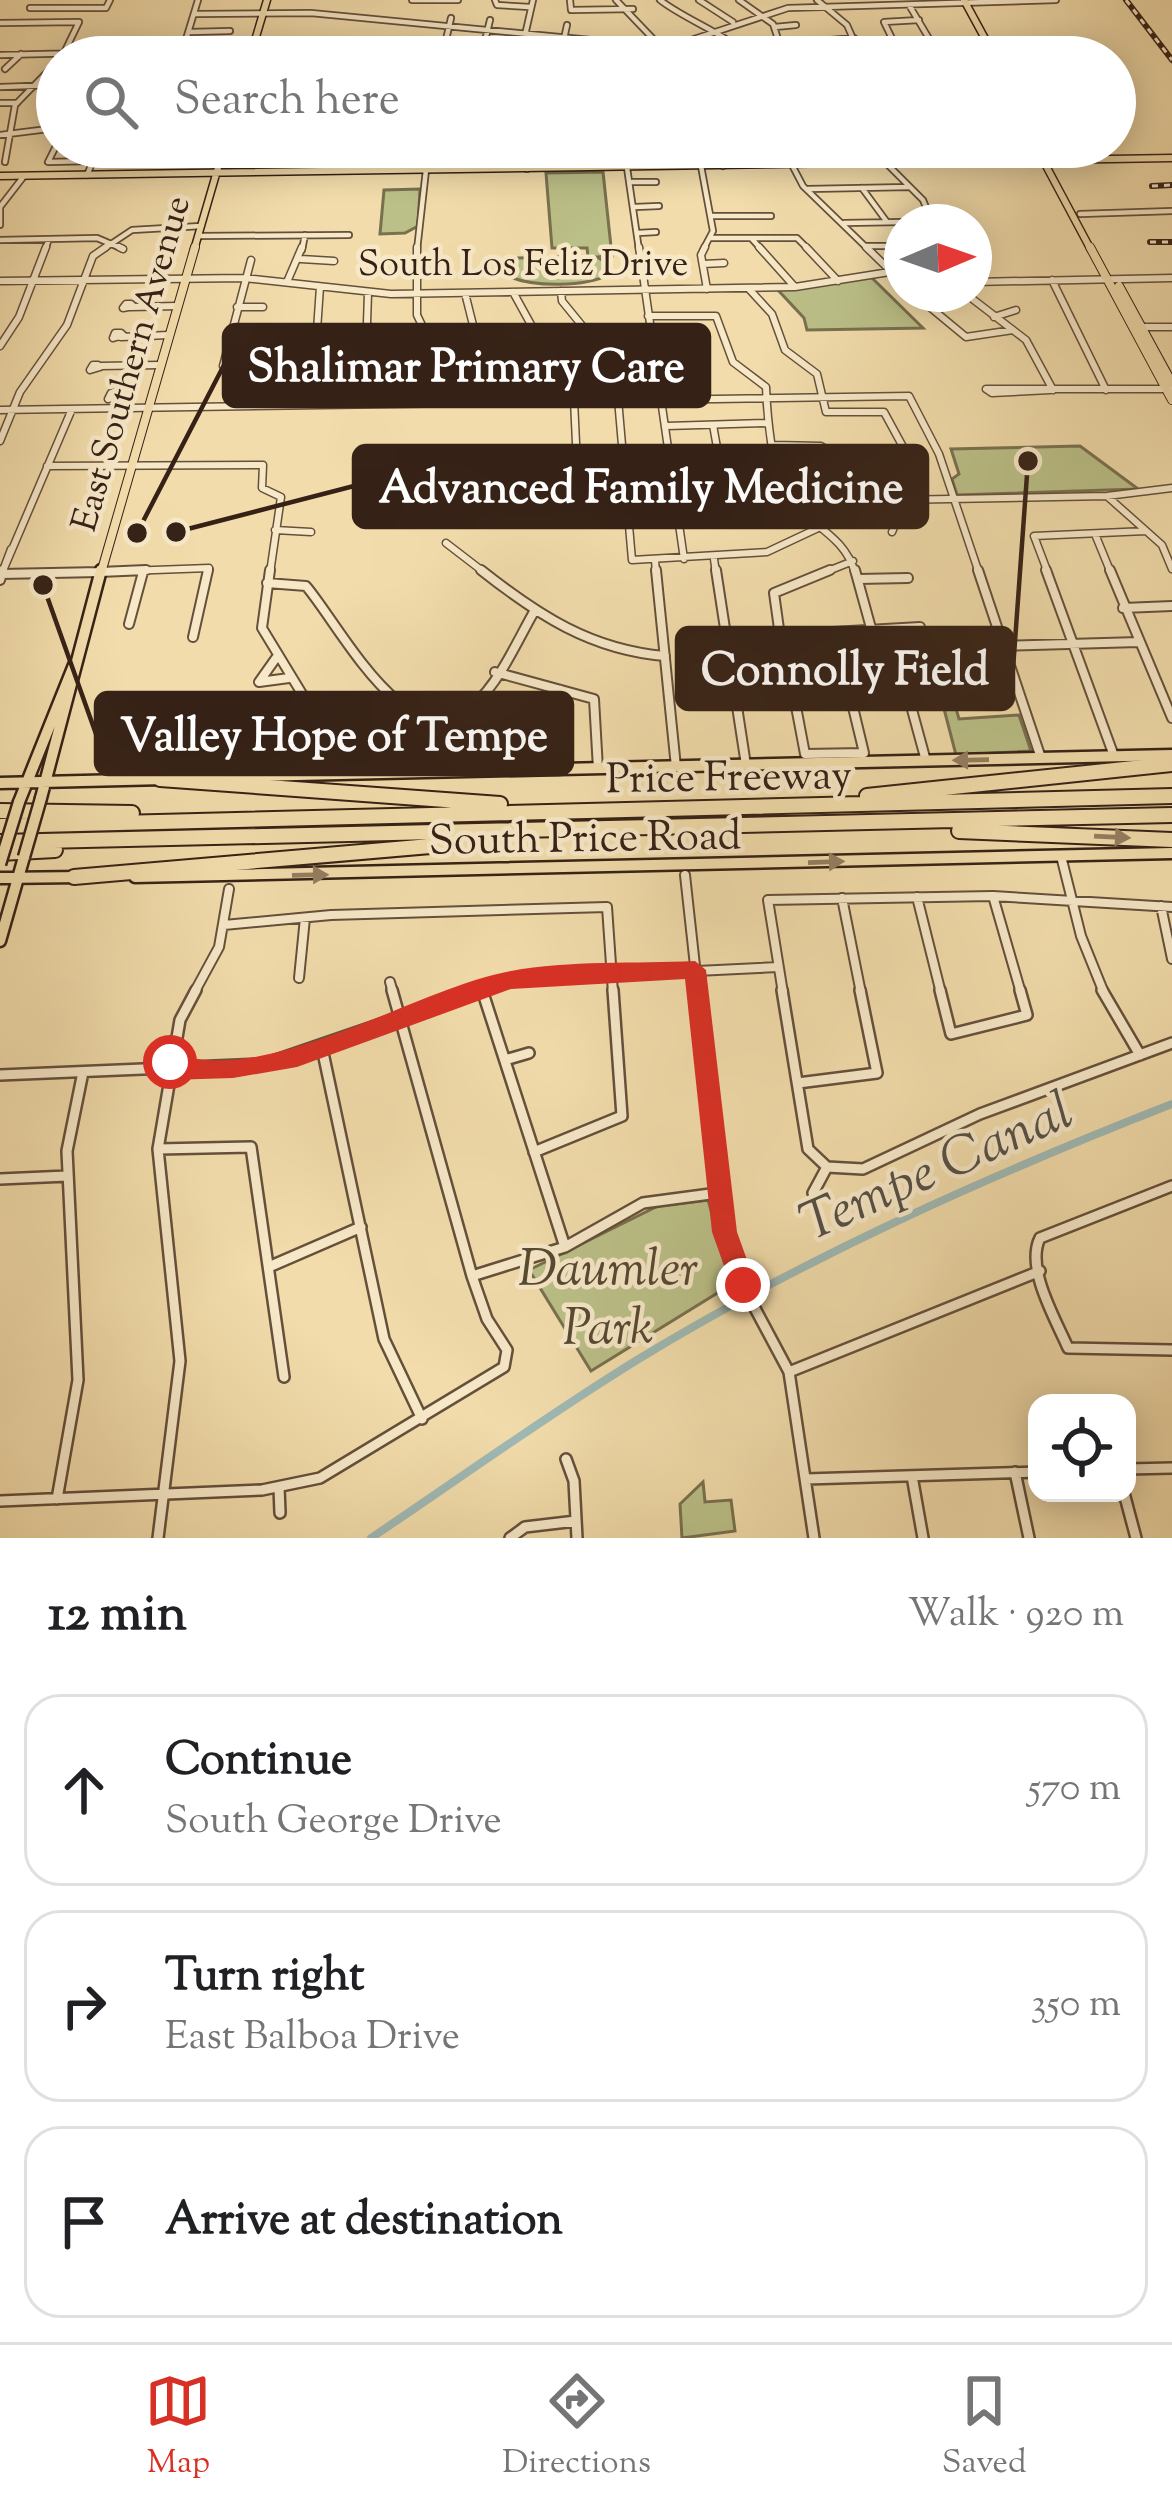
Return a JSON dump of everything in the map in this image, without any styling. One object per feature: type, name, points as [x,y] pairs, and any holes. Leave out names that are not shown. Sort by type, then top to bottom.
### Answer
[{"type":"highway","points":[[743,807],[1172,764]]},
{"type":"highway","points":[[160,779],[601,811]]},
{"type":"highway","name":"Price Freeway","points":[[0,826],[1172,796]]},
{"type":"highway","points":[[0,811],[203,819]]},
{"type":"highway","name":"Price Freeway","points":[[0,842],[1172,814]]},
{"type":"highway","points":[[744,826],[1172,840]]},
{"type":"highway","points":[[74,877],[612,830]]},
{"type":"highway","points":[[0,853],[282,836]]},
{"type":"main road","points":[[257,36],[267,0]]},
{"type":"main road","points":[[962,2],[980,36]]},
{"type":"main road","points":[[1136,159],[1172,159]]},
{"type":"main road","name":"East Southern Avenue","points":[[0,864],[25,783],[71,668],[218,168]]},
{"type":"main road","points":[[0,176],[578,168]]},
{"type":"main road","points":[[1050,168],[1170,387],[1172,400]]},
{"type":"main road","points":[[1051,168],[1077,215]]},
{"type":"main road","points":[[1063,197],[1074,204]]},
{"type":"main road","name":"East Southern Avenue","points":[[0,941],[61,727],[71,668]]},
{"type":"main road","name":"South Price Road","points":[[0,783],[1172,755]]},
{"type":"main road","name":"South Price Road","points":[[0,878],[19,872],[74,877],[1172,853]]},
{"type":"street","points":[[34,0],[30,8],[106,8],[110,0]]},
{"type":"street","points":[[68,8],[72,0]]},
{"type":"street","points":[[188,36],[198,0]]},
{"type":"street","points":[[416,0],[457,1]]},
{"type":"street","points":[[570,0],[568,10],[630,10]]},
{"type":"street","points":[[620,0],[654,36]]},
{"type":"street","points":[[661,0],[690,24],[723,36]]},
{"type":"street","points":[[699,0],[736,22]]},
{"type":"street","points":[[739,0],[778,36]]},
{"type":"street","points":[[777,0],[788,8]]},
{"type":"street","points":[[817,0],[844,21],[853,36]]},
{"type":"street","points":[[704,36],[758,14],[788,8],[1056,1]]},
{"type":"street","points":[[496,3],[531,4],[523,36]]},
{"type":"street","points":[[909,5],[928,36]]},
{"type":"street","points":[[196,14],[263,13],[579,36]]},
{"type":"street","points":[[444,36],[451,18]]},
{"type":"street","points":[[485,36],[490,20]]},
{"type":"street","points":[[891,36],[884,22],[919,20]]},
{"type":"street","points":[[835,22],[844,21]]},
{"type":"street","points":[[0,23],[80,22],[72,36]]},
{"type":"street","points":[[36,33],[42,23]]},
{"type":"street","points":[[562,34],[567,25]]},
{"type":"street","points":[[768,33],[796,25]]},
{"type":"street","points":[[190,32],[230,32]]},
{"type":"street","points":[[5,69],[22,53]]},
{"type":"street","points":[[0,55],[36,56]]},
{"type":"street","points":[[5,162],[9,120],[36,81]]},
{"type":"street","points":[[0,87],[36,86]]},
{"type":"street","points":[[0,103],[19,103]]},
{"type":"street","points":[[0,135],[36,129]]},
{"type":"street","points":[[87,175],[90,168]]},
{"type":"street","points":[[630,168],[684,559]]},
{"type":"street","points":[[701,168],[711,216],[711,238],[702,248],[707,289]]},
{"type":"street","points":[[794,168],[806,189],[884,265]]},
{"type":"street","points":[[891,168],[920,204]]},
{"type":"street","points":[[426,170],[416,293],[419,324],[444,363],[448,402]]},
{"type":"street","points":[[0,225],[0,207],[14,196],[24,176]]},
{"type":"street","points":[[632,182],[656,182]]},
{"type":"street","points":[[806,189],[921,187]]},
{"type":"street","points":[[862,188],[884,218]]},
{"type":"street","points":[[635,207],[659,206]]},
{"type":"street","points":[[1077,215],[1172,211]]},
{"type":"street","points":[[711,216],[770,216]]},
{"type":"street","points":[[842,223],[884,222]]},
{"type":"street","points":[[0,441],[13,410],[67,325],[80,280],[93,256],[111,241],[142,228],[349,236]]},
{"type":"street","points":[[638,232],[656,232]]},
{"type":"street","points":[[287,282],[301,259],[305,235]]},
{"type":"street","points":[[711,238],[797,238],[838,281]]},
{"type":"street","points":[[751,238],[795,287]]},
{"type":"street","points":[[0,346],[19,317],[49,239]]},
{"type":"street","points":[[0,240],[111,241],[123,249]]},
{"type":"street","points":[[865,246],[884,246]]},
{"type":"street","points":[[301,259],[334,261]]},
{"type":"street","points":[[251,260],[223,366],[329,362],[380,353]]},
{"type":"street","points":[[703,264],[724,263]]},
{"type":"street","name":"South Los Feliz Drive","points":[[0,281],[244,278],[368,293],[465,293],[795,287],[884,272]]},
{"type":"street","points":[[992,282],[1172,278]]},
{"type":"street","points":[[1052,280],[1106,390]]},
{"type":"street","points":[[320,287],[317,330],[332,372]]},
{"type":"street","points":[[749,288],[772,314],[785,350],[817,374],[826,412],[884,412],[908,456],[921,500]]},
{"type":"street","points":[[561,291],[562,301],[598,341],[608,369],[632,560],[714,559],[767,552],[883,503],[1107,496],[1172,488]]},
{"type":"street","points":[[513,292],[515,308],[548,347],[556,370]]},
{"type":"street","points":[[368,293],[367,323],[391,374],[496,353]]},
{"type":"street","points":[[465,293],[466,314],[496,353],[503,371],[608,369]]},
{"type":"street","points":[[132,306],[178,306]]},
{"type":"street","points":[[237,307],[262,307]]},
{"type":"street","points":[[994,316],[1016,310]]},
{"type":"street","points":[[936,312],[966,337],[1013,330]]},
{"type":"street","points":[[989,312],[1035,352],[1052,390]]},
{"type":"street","points":[[648,316],[716,316],[734,362],[764,382],[785,496],[854,561],[871,628]]},
{"type":"street","points":[[580,322],[596,319]]},
{"type":"street","points":[[1137,327],[1172,327]]},
{"type":"street","points":[[122,336],[170,335]]},
{"type":"street","points":[[230,335],[265,336]]},
{"type":"street","points":[[656,346],[671,345]]},
{"type":"street","points":[[100,366],[160,365]]},
{"type":"street","points":[[661,377],[680,377]]},
{"type":"street","points":[[1052,390],[986,387],[992,393],[1170,387]]},
{"type":"street","points":[[0,410],[110,404],[148,408],[909,397],[933,440],[1042,759]]},
{"type":"street","points":[[574,400],[579,508],[628,515]]},
{"type":"street","points":[[72,409],[1,576],[208,568],[193,638]]},
{"type":"street","points":[[668,426],[768,423]]},
{"type":"street","points":[[679,516],[729,514],[713,425]]},
{"type":"street","points":[[773,446],[832,450],[846,444]]},
{"type":"street","points":[[832,450],[853,466]]},
{"type":"street","points":[[47,466],[263,465],[262,488],[281,497],[262,628],[276,658],[324,730],[327,775]]},
{"type":"street","points":[[1107,496],[1162,545],[1172,569]]},
{"type":"street","points":[[883,503],[895,525],[892,532]]},
{"type":"street","points":[[275,530],[311,532]]},
{"type":"street","points":[[1114,756],[1034,536],[1145,531]]},
{"type":"street","points":[[1095,534],[1172,718]]},
{"type":"street","points":[[446,543],[567,634],[602,650],[665,656]]},
{"type":"street","points":[[714,559],[746,765]]},
{"type":"street","points":[[655,560],[676,767]]},
{"type":"street","points":[[780,636],[774,592],[854,561]]},
{"type":"street","points":[[129,624],[143,572]]},
{"type":"street","points":[[858,579],[908,578]]},
{"type":"street","points":[[267,583],[306,586],[407,714],[438,720],[466,712],[536,610]]},
{"type":"street","points":[[1123,608],[1172,606]]},
{"type":"street","points":[[726,638],[920,627]]},
{"type":"street","points":[[1003,646],[1139,642]]},
{"type":"street","points":[[276,658],[259,682],[265,685],[290,678]]},
{"type":"street","points":[[495,672],[594,699],[598,769]]},
{"type":"street","points":[[732,677],[902,673],[926,761]]},
{"type":"street","points":[[790,675],[805,754],[864,753],[845,674]]},
{"type":"street","points":[[550,708],[561,691]]},
{"type":"street","points":[[235,742],[288,741],[324,730]]},
{"type":"street","points":[[1061,856],[1070,902],[1103,1001],[1139,1055]]},
{"type":"street","points":[[685,875],[718,1193],[729,1254],[789,1372],[814,1538]]},
{"type":"street","points":[[158,1538],[180,1361],[158,1149],[180,1020],[224,925],[229,889]]},
{"type":"street","points":[[917,897],[951,1034],[1027,1016],[993,896]]},
{"type":"street","points":[[1172,958],[1167,906],[993,896],[768,900],[808,1149],[826,1167],[863,1169],[980,1114],[1172,1043]]},
{"type":"street","points":[[798,1083],[877,1073],[842,898]]},
{"type":"street","points":[[224,925],[608,907],[622,1116],[534,1152]]},
{"type":"street","points":[[299,978],[305,918]]},
{"type":"street","points":[[0,1075],[264,1064],[322,1048],[482,987],[543,975],[778,967]]},
{"type":"street","points":[[0,1501],[279,1487],[320,1478],[422,1419],[508,1360],[472,1276],[390,982]]},
{"type":"street","points":[[482,987],[565,1247]]},
{"type":"street","points":[[198,989],[211,994]]},
{"type":"street","points":[[322,1048],[384,1339],[397,1376],[422,1419]]},
{"type":"street","points":[[505,1060],[529,1053]]},
{"type":"street","points":[[57,1498],[78,1380],[68,1176],[70,1129],[83,1072]]},
{"type":"street","points":[[158,1149],[251,1147],[284,1377]]},
{"type":"street","points":[[812,1193],[826,1167]]},
{"type":"street","points":[[0,1179],[68,1176]]},
{"type":"street","points":[[1172,1186],[1037,1242],[1040,1271],[1068,1348],[1172,1350]]},
{"type":"street","points":[[472,1276],[565,1247],[643,1203],[718,1193]]},
{"type":"street","points":[[271,1266],[361,1227]]},
{"type":"street","points":[[789,1372],[1040,1271]]},
{"type":"street","points":[[566,1460],[574,1481],[577,1538]]},
{"type":"street","points":[[1136,1468],[1172,1468]]},
{"type":"street","points":[[1015,1472],[1029,1538]]},
{"type":"street","points":[[806,1479],[1028,1472]]},
{"type":"street","points":[[912,1476],[923,1538]]},
{"type":"street","points":[[279,1487],[280,1513]]},
{"type":"street","points":[[1126,1502],[1136,1538]]},
{"type":"street","points":[[510,1538],[525,1527],[576,1521]]},
{"type":"green space","points":[[603,172],[612,256],[597,257],[610,265],[608,275],[560,284],[510,277],[508,269],[518,258],[588,256],[587,248],[552,248],[546,173]]},
{"type":"green space","points":[[420,189],[418,226],[405,233],[380,234],[384,190]]},
{"type":"green space","points":[[870,276],[884,290],[884,312],[907,312],[923,328],[807,330],[804,318],[777,289]]},
{"type":"green space","points":[[1080,446],[1138,489],[957,495],[952,479],[959,474],[951,449]]},
{"type":"green space","points":[[943,705],[955,705],[959,719],[1019,715],[1031,751],[956,755]]},
{"type":"green space","name":"Daumler Park","points":[[708,1200],[732,1284],[591,1371],[529,1270],[658,1206]]},
{"type":"green space","points":[[703,1482],[705,1502],[731,1500],[735,1531],[682,1538],[680,1504]]},
{"type":"waterway","name":"Tempe Canal","points":[[371,1538],[603,1381],[701,1322],[966,1189],[1172,1104]]},
{"type":"railway","points":[[1126,0],[1172,60]]},
{"type":"railway","points":[[1152,186],[1172,185]]},
{"type":"railway","points":[[1150,242],[1172,242]]},
{"type":"place","name":"Connolly Field","points":[[1028,461]]},
{"type":"place","name":"Advanced Family Medicine","points":[[176,532]]},
{"type":"place","name":"Shalimar Primary Care","points":[[137,533]]},
{"type":"place","name":"Valley Hope of Tempe","points":[[43,585]]},
{"type":"route","points":[[170,1062],[169,1070],[233,1068],[297,1057],[477,988],[510,980],[695,970],[718,1193],[729,1254],[743,1285]]}]
